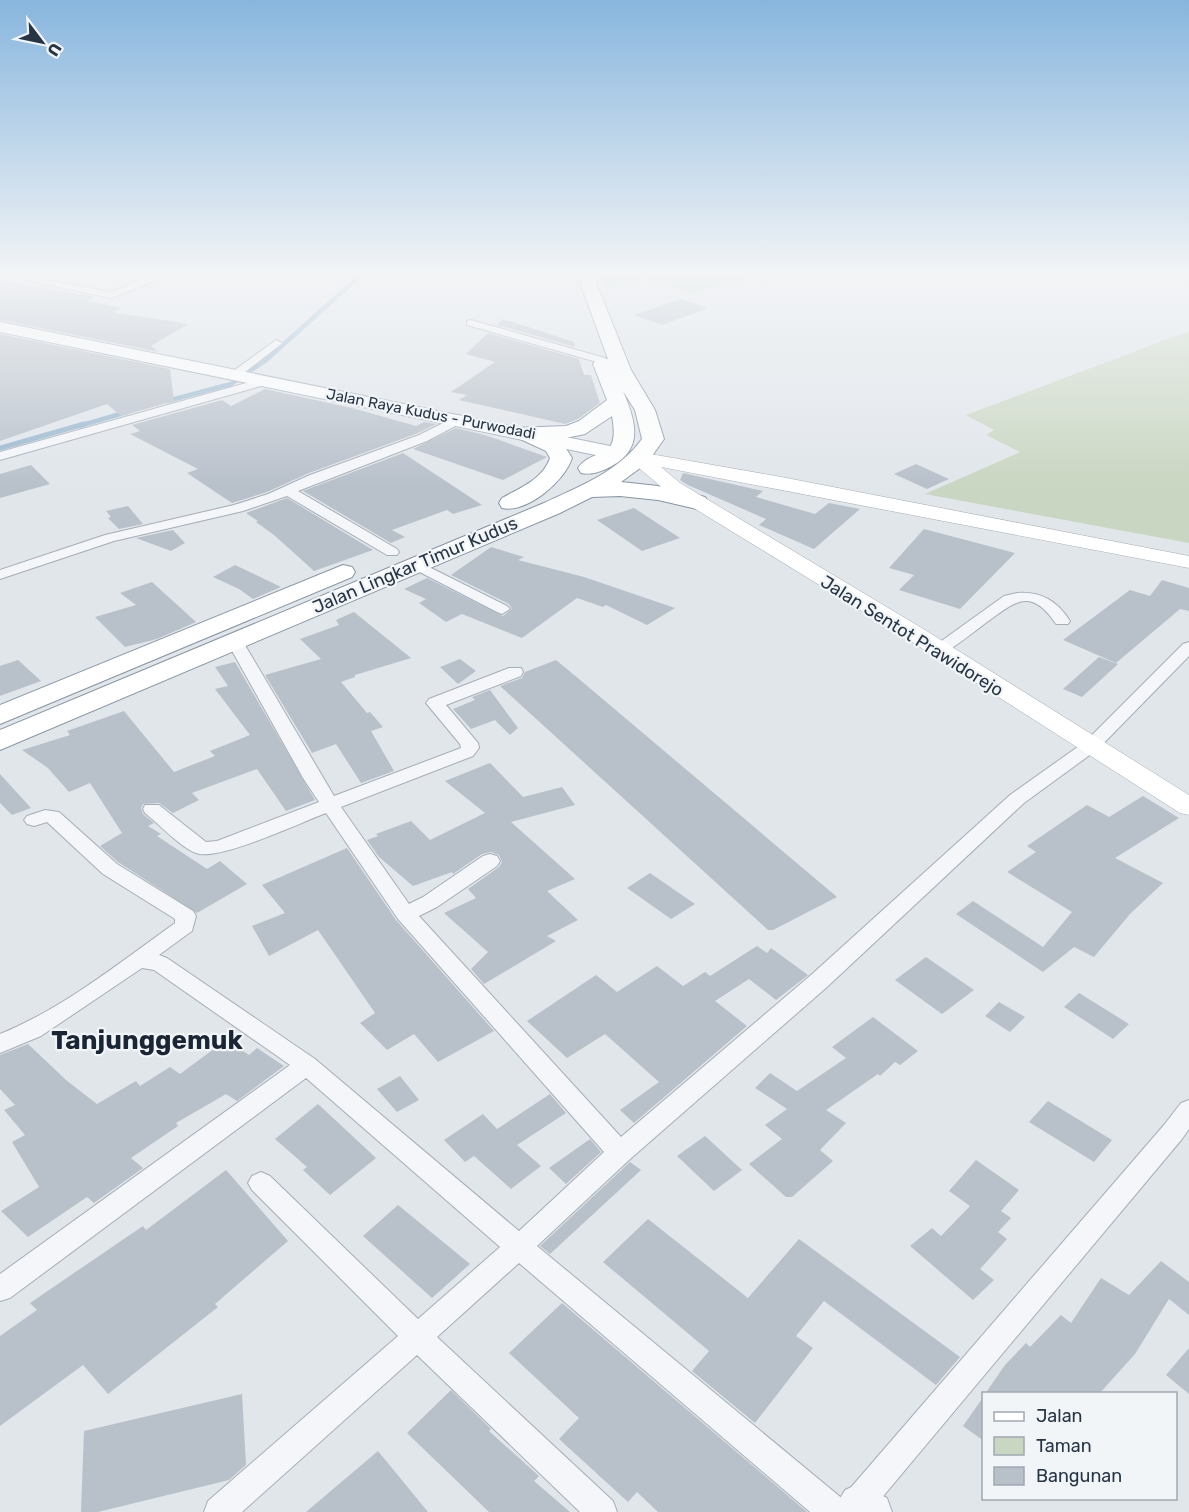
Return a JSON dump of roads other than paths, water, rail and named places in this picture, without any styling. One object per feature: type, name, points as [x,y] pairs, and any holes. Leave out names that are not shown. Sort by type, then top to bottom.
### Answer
[{"type":"highway","points":[[596,346],[625,425],[623,444],[615,453]]},
{"type":"highway","name":"Jalan Lingkar Timur Kudus","points":[[0,741],[586,492],[613,478],[639,459],[653,439],[645,410],[621,370],[612,346]]},
{"type":"highway","points":[[521,432],[566,434],[582,429],[616,403]]},
{"type":"highway","points":[[510,502],[544,482],[559,470],[561,458],[554,447],[521,432]]},
{"type":"highway","name":"Jalan Lingkar Timur Kudus","points":[[0,715],[583,471],[609,459],[615,453]]},
{"type":"highway","points":[[586,492],[613,487],[632,488],[697,502]]},
{"type":"main road","name":"Jalan Raya Kudus - Purwodadi","points":[[92,346],[459,419],[615,453]]},
{"type":"main road","points":[[615,453],[1189,562]]},
{"type":"main road","name":"Jalan Sentot Prawidorejo","points":[[639,459],[673,487],[1189,807]]},
{"type":"street","points":[[237,375],[273,346]]},
{"type":"street","points":[[550,346],[601,360]]},
{"type":"street","points":[[0,456],[261,381]]},
{"type":"street","points":[[0,575],[110,538],[238,508],[273,497],[423,438],[459,419]]},
{"type":"street","points":[[286,490],[392,552]]},
{"type":"street","points":[[415,564],[502,609]]},
{"type":"street","points":[[939,650],[1009,599],[1018,596],[1027,596],[1049,604],[1062,621]]},
{"type":"street","points":[[234,640],[312,778],[405,914],[620,1153]]},
{"type":"street","points":[[219,1512],[519,1247],[620,1153],[819,981],[1017,799],[1092,745],[1189,647]]},
{"type":"street","points":[[152,809],[199,847],[212,849],[467,752],[470,748],[469,743],[435,703],[515,672]]},
{"type":"street","points":[[0,1044],[33,1030],[107,983],[185,926],[186,916],[110,869],[52,816],[34,820]]},
{"type":"street","points":[[405,914],[430,902],[490,861]]},
{"type":"street","points":[[138,960],[159,963],[307,1065],[519,1247],[854,1510],[1173,1132],[1189,1110]]},
{"type":"street","points":[[0,1289],[307,1065]]},
{"type":"street","points":[[261,1183],[417,1337],[602,1512]]},
{"type":"waterway","points":[[167,401],[231,384],[266,360],[282,346]]},
{"type":"waterway","points":[[79,426],[127,412]]},
{"type":"waterway","points":[[0,448],[84,424]]},
{"type":"district","name":"Tanjunggemuk","points":[[147,1040]]}]
